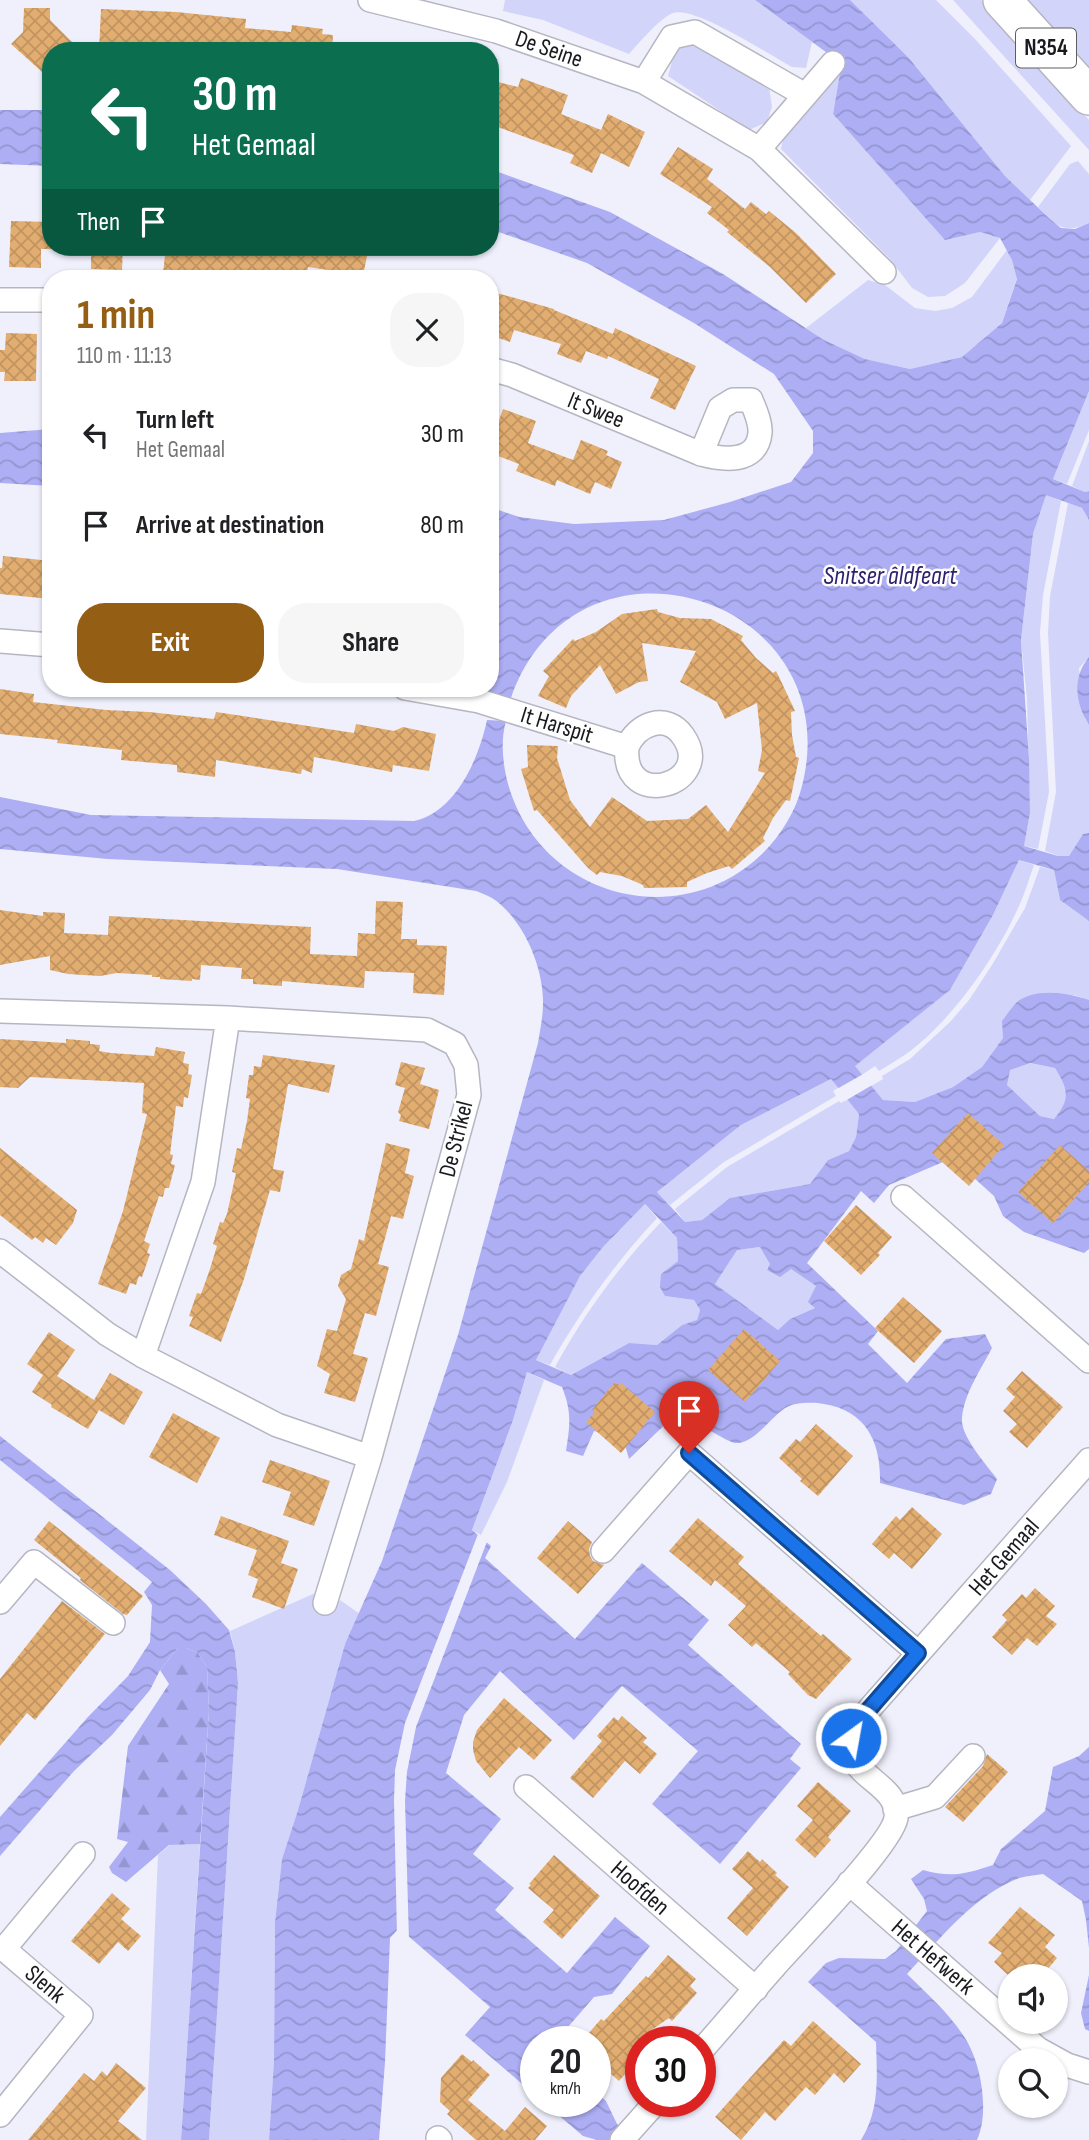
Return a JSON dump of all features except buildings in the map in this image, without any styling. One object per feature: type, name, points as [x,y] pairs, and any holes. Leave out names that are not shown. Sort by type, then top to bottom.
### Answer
[{"type":"main road","name":"N354","points":[[1002,0],[1089,96]]},
{"type":"street","name":"De Seine","points":[[370,0],[496,31],[644,82],[759,149],[884,272]]},
{"type":"street","points":[[644,82],[672,37],[695,32],[805,95]]},
{"type":"street","points":[[759,149],[832,63]]},
{"type":"street","points":[[0,300],[42,300]]},
{"type":"street","name":"It Swee","points":[[499,371],[701,454]]},
{"type":"street","points":[[0,641],[42,644]]},
{"type":"street","name":"It Harspit","points":[[456,697],[479,701],[627,747]]},
{"type":"street","name":"De Strikel","points":[[0,1011],[228,1018],[427,1030],[454,1044],[466,1065],[469,1095],[370,1457],[325,1603]]},
{"type":"street","points":[[143,1356],[204,1182],[228,1018]]},
{"type":"street","points":[[903,1197],[1089,1361]]},
{"type":"street","points":[[0,1251],[107,1334],[143,1356],[277,1425],[370,1457]]},
{"type":"street","points":[[603,1551],[689,1453],[918,1653]]},
{"type":"street","name":"Het Gemaal","points":[[895,1809],[892,1798],[857,1766],[850,1748],[857,1723],[1089,1460]]},
{"type":"street","points":[[0,1602],[34,1562],[113,1623]]},
{"type":"street","points":[[716,2034],[887,1837],[894,1826],[895,1809],[935,1797],[973,1756]]},
{"type":"street","name":"Hoofden","points":[[526,1787],[755,1989]]},
{"type":"street","name":"Slenk","points":[[0,2115],[81,2015],[4,1950],[83,1854]]},
{"type":"street","name":"Het Hefwerk","points":[[849,1883],[1038,2049],[1067,2065],[1089,2072]]},
{"type":"street","points":[[622,2140],[642,2117]]},
{"type":"shaded area","points":[[505,0],[755,0],[812,42],[806,68],[792,67],[715,24],[684,13],[673,13],[656,25],[629,54],[543,20],[503,11]]},
{"type":"shaded area","points":[[850,0],[936,0],[975,39],[1071,146],[1030,200],[1005,176],[908,57]]},
{"type":"shaded area","points":[[953,0],[981,0],[1089,120],[1089,150]]},
{"type":"shaded area","points":[[1024,0],[1089,0],[1089,68]]},
{"type":"shaded area","points":[[687,43],[769,87],[772,107],[767,122],[749,130],[668,76],[680,46]]},
{"type":"shaded area","points":[[838,67],[840,73],[833,114],[945,239],[980,232],[1000,238],[965,283],[945,296],[928,297],[912,288],[890,259],[781,149],[785,130]]},
{"type":"shaded area","points":[[1078,161],[1089,174],[1089,223],[1066,228],[1055,223],[1038,207],[1070,164]]},
{"type":"shaded area","points":[[1007,250],[1017,278],[1002,323],[962,357],[910,369],[865,359],[824,340],[806,328],[868,280],[885,285],[915,308],[935,311],[952,308],[972,297]]},
{"type":"shaded area","points":[[1089,391],[1089,430],[1067,484],[1053,479]]},
{"type":"shaded area","points":[[1089,441],[1089,491],[1085,492],[1072,486]]},
{"type":"shaded area","points":[[1046,494],[1061,501],[1043,595],[1040,633],[1049,792],[1038,849],[1024,846],[1030,813],[1027,699],[1021,640],[1033,534]]},
{"type":"shaded area","points":[[1068,503],[1082,508],[1089,520],[1089,657],[1079,668],[1085,719],[1089,725],[1089,833],[1083,834],[1069,856],[1059,856],[1045,851],[1056,792],[1048,633],[1050,596]]},
{"type":"shaded area","points":[[1019,860],[1034,865],[1023,896],[998,946],[971,987],[923,1041],[879,1071],[875,1066],[862,1075],[854,1065],[950,990],[993,915]]},
{"type":"shaded area","points":[[1040,867],[1054,870],[1060,900],[1089,921],[1089,1000],[1074,995],[1003,1038],[982,1067],[953,1087],[915,1102],[883,1100],[871,1086],[910,1059],[950,1022],[969,1000],[1025,908]]},
{"type":"shaded area","points":[[1029,1063],[1055,1068],[1063,1082],[1066,1094],[1064,1106],[1055,1119],[1040,1116],[1007,1085],[1009,1070]]},
{"type":"shaded area","points":[[831,1079],[838,1088],[833,1091],[836,1096],[724,1162],[670,1205],[657,1192],[741,1125]]},
{"type":"shaded area","points":[[848,1099],[859,1114],[856,1137],[849,1151],[828,1160],[810,1184],[730,1198],[702,1220],[685,1222],[675,1209],[727,1167],[839,1101],[841,1103]]},
{"type":"shaded area","points":[[645,1204],[657,1218],[599,1288],[550,1365],[536,1360],[580,1276],[603,1247]]},
{"type":"shaded area","points":[[661,1222],[677,1238],[678,1261],[661,1274],[665,1296],[694,1300],[700,1310],[697,1321],[682,1325],[657,1345],[629,1343],[571,1375],[555,1367],[603,1291]]},
{"type":"shaded area","points":[[760,1247],[771,1264],[767,1269],[791,1269],[816,1286],[815,1308],[790,1319],[778,1330],[715,1284],[736,1250]]},
{"type":"shaded area","points":[[527,1372],[544,1380],[507,1482],[481,1535],[472,1530],[513,1420]]},
{"type":"shaded area","points":[[313,1594],[337,1607],[340,1600],[360,1614],[345,1644],[282,1859],[275,1922],[274,2060],[269,2140],[209,2140],[238,1683],[230,1631]]},
{"type":"shaded area","points":[[200,1844],[181,2140],[146,2140],[158,1855],[170,1845]]},
{"type":"green space","points":[[178,1648],[198,1653],[207,1667],[209,1711],[200,1844],[169,1845],[126,1882],[112,1873],[109,1867],[128,1842],[117,1839],[128,1746],[169,1684],[160,1670]]},
{"type":"water","name":"Snitser âldfeart","points":[[755,0],[850,0],[908,57],[1005,176],[1050,219],[1061,228],[1075,229],[1089,223],[1089,391],[1053,479],[1085,492],[1089,491],[1089,520],[1082,508],[1046,495],[1033,534],[1021,640],[1030,813],[1024,846],[1058,856],[1069,856],[1083,834],[1089,833],[1089,921],[1060,900],[1054,870],[1019,860],[993,915],[950,990],[855,1066],[883,1100],[915,1102],[953,1087],[982,1067],[1003,1038],[1002,1021],[1023,998],[1051,993],[1089,1000],[1089,1249],[1084,1253],[1024,1232],[1003,1216],[994,1196],[963,1168],[943,1162],[889,1185],[874,1203],[861,1191],[807,1263],[878,1331],[868,1344],[907,1383],[946,1339],[985,1334],[992,1348],[966,1400],[962,1418],[970,1442],[997,1479],[991,1494],[964,1505],[880,1483],[878,1455],[868,1431],[851,1414],[820,1403],[800,1403],[787,1407],[756,1435],[742,1442],[735,1443],[724,1438],[679,1411],[629,1459],[623,1438],[594,1431],[583,1456],[566,1451],[569,1419],[562,1387],[527,1372],[513,1420],[472,1530],[491,1546],[485,1558],[575,1639],[642,1563],[709,1620],[688,1645],[801,1744],[790,1759],[801,1768],[720,1864],[652,1804],[698,1751],[622,1686],[574,1740],[500,1671],[464,1715],[446,1773],[501,1819],[473,1854],[514,1888],[495,1910],[567,1973],[615,1917],[650,1946],[612,1994],[594,1997],[569,2026],[520,2026],[520,2082],[465,2035],[490,2007],[399,1928],[390,1938],[379,2140],[269,2140],[274,2060],[275,1922],[282,1859],[345,1644],[382,1561],[458,1335],[538,1043],[543,1004],[540,975],[530,945],[513,918],[492,898],[476,891],[337,869],[108,859],[0,849],[0,797],[91,815],[414,821],[429,816],[453,795],[478,751],[487,720],[506,721],[504,760],[513,799],[532,834],[558,861],[589,881],[623,893],[659,897],[695,892],[730,878],[762,854],[787,822],[802,786],[806,720],[786,666],[748,625],[699,601],[644,594],[591,606],[544,641],[511,698],[499,695],[499,510],[519,517],[574,524],[664,520],[791,482],[813,453],[813,431],[774,374],[694,323],[587,263],[499,232],[499,172],[610,212],[723,274],[824,340],[865,359],[910,369],[962,357],[1002,323],[1017,279],[1012,260],[1000,238],[980,232],[945,240],[833,114],[840,73],[830,55]],"holes":[[[1030,1063],[1055,1068],[1066,1094],[1063,1106],[1054,1119],[1040,1116],[1007,1085],[1010,1070]],[[831,1079],[859,1114],[856,1137],[849,1151],[828,1160],[810,1184],[730,1198],[702,1220],[685,1222],[657,1192],[741,1125]],[[645,1204],[677,1238],[678,1261],[661,1274],[660,1287],[665,1296],[694,1300],[700,1310],[697,1320],[682,1325],[657,1345],[629,1343],[571,1375],[536,1360],[580,1276],[603,1247]],[[760,1247],[770,1264],[767,1270],[780,1277],[791,1269],[816,1286],[808,1302],[815,1308],[790,1319],[778,1330],[715,1284],[737,1250]]]},
{"type":"water","points":[[0,110],[42,110],[42,166],[0,164]]},
{"type":"water","points":[[42,430],[42,485],[0,483],[0,433]]},
{"type":"water","points":[[1089,657],[1089,725],[1084,717],[1077,690],[1080,673]]},
{"type":"water","points":[[0,1436],[170,1570],[229,1630],[235,1652],[238,1683],[209,2140],[181,2140],[209,1711],[207,1667],[198,1653],[178,1648],[160,1670],[150,1690],[112,1735],[74,1771],[0,1856],[0,1817],[87,1718],[128,1676],[150,1642],[152,1605],[144,1592],[152,1582],[0,1460]]},
{"type":"water","points":[[1089,1747],[1089,1948],[1082,1901],[1043,1874],[1012,1881],[996,1889],[968,1910],[907,1974],[951,2019],[975,2058],[983,2101],[981,2128],[977,2140],[861,2140],[874,2105],[877,2080],[876,2042],[808,1982],[826,1963],[839,1958],[885,1959],[896,1951],[927,1911],[924,1899],[911,1879],[923,1870],[958,1874],[993,1865],[1001,1849],[1045,1811],[1053,1767],[1079,1756]]},
{"type":"water","points":[[1089,1975],[1089,2031],[1085,2029],[1081,2013]]},
{"type":"water","points":[[611,2111],[617,2124],[636,2140],[597,2140],[583,2136],[561,2117],[611,2117]]},
{"type":"pier","points":[[865,1073],[874,1084],[845,1101],[835,1090]]},
{"type":"pier","points":[[478,1534],[488,1539],[416,1727],[407,1772],[405,1801],[409,1941],[399,1933],[397,1935],[395,1770],[405,1723]]},
{"type":"route","points":[[689,1453],[918,1653],[857,1723],[851,1738]]}]
